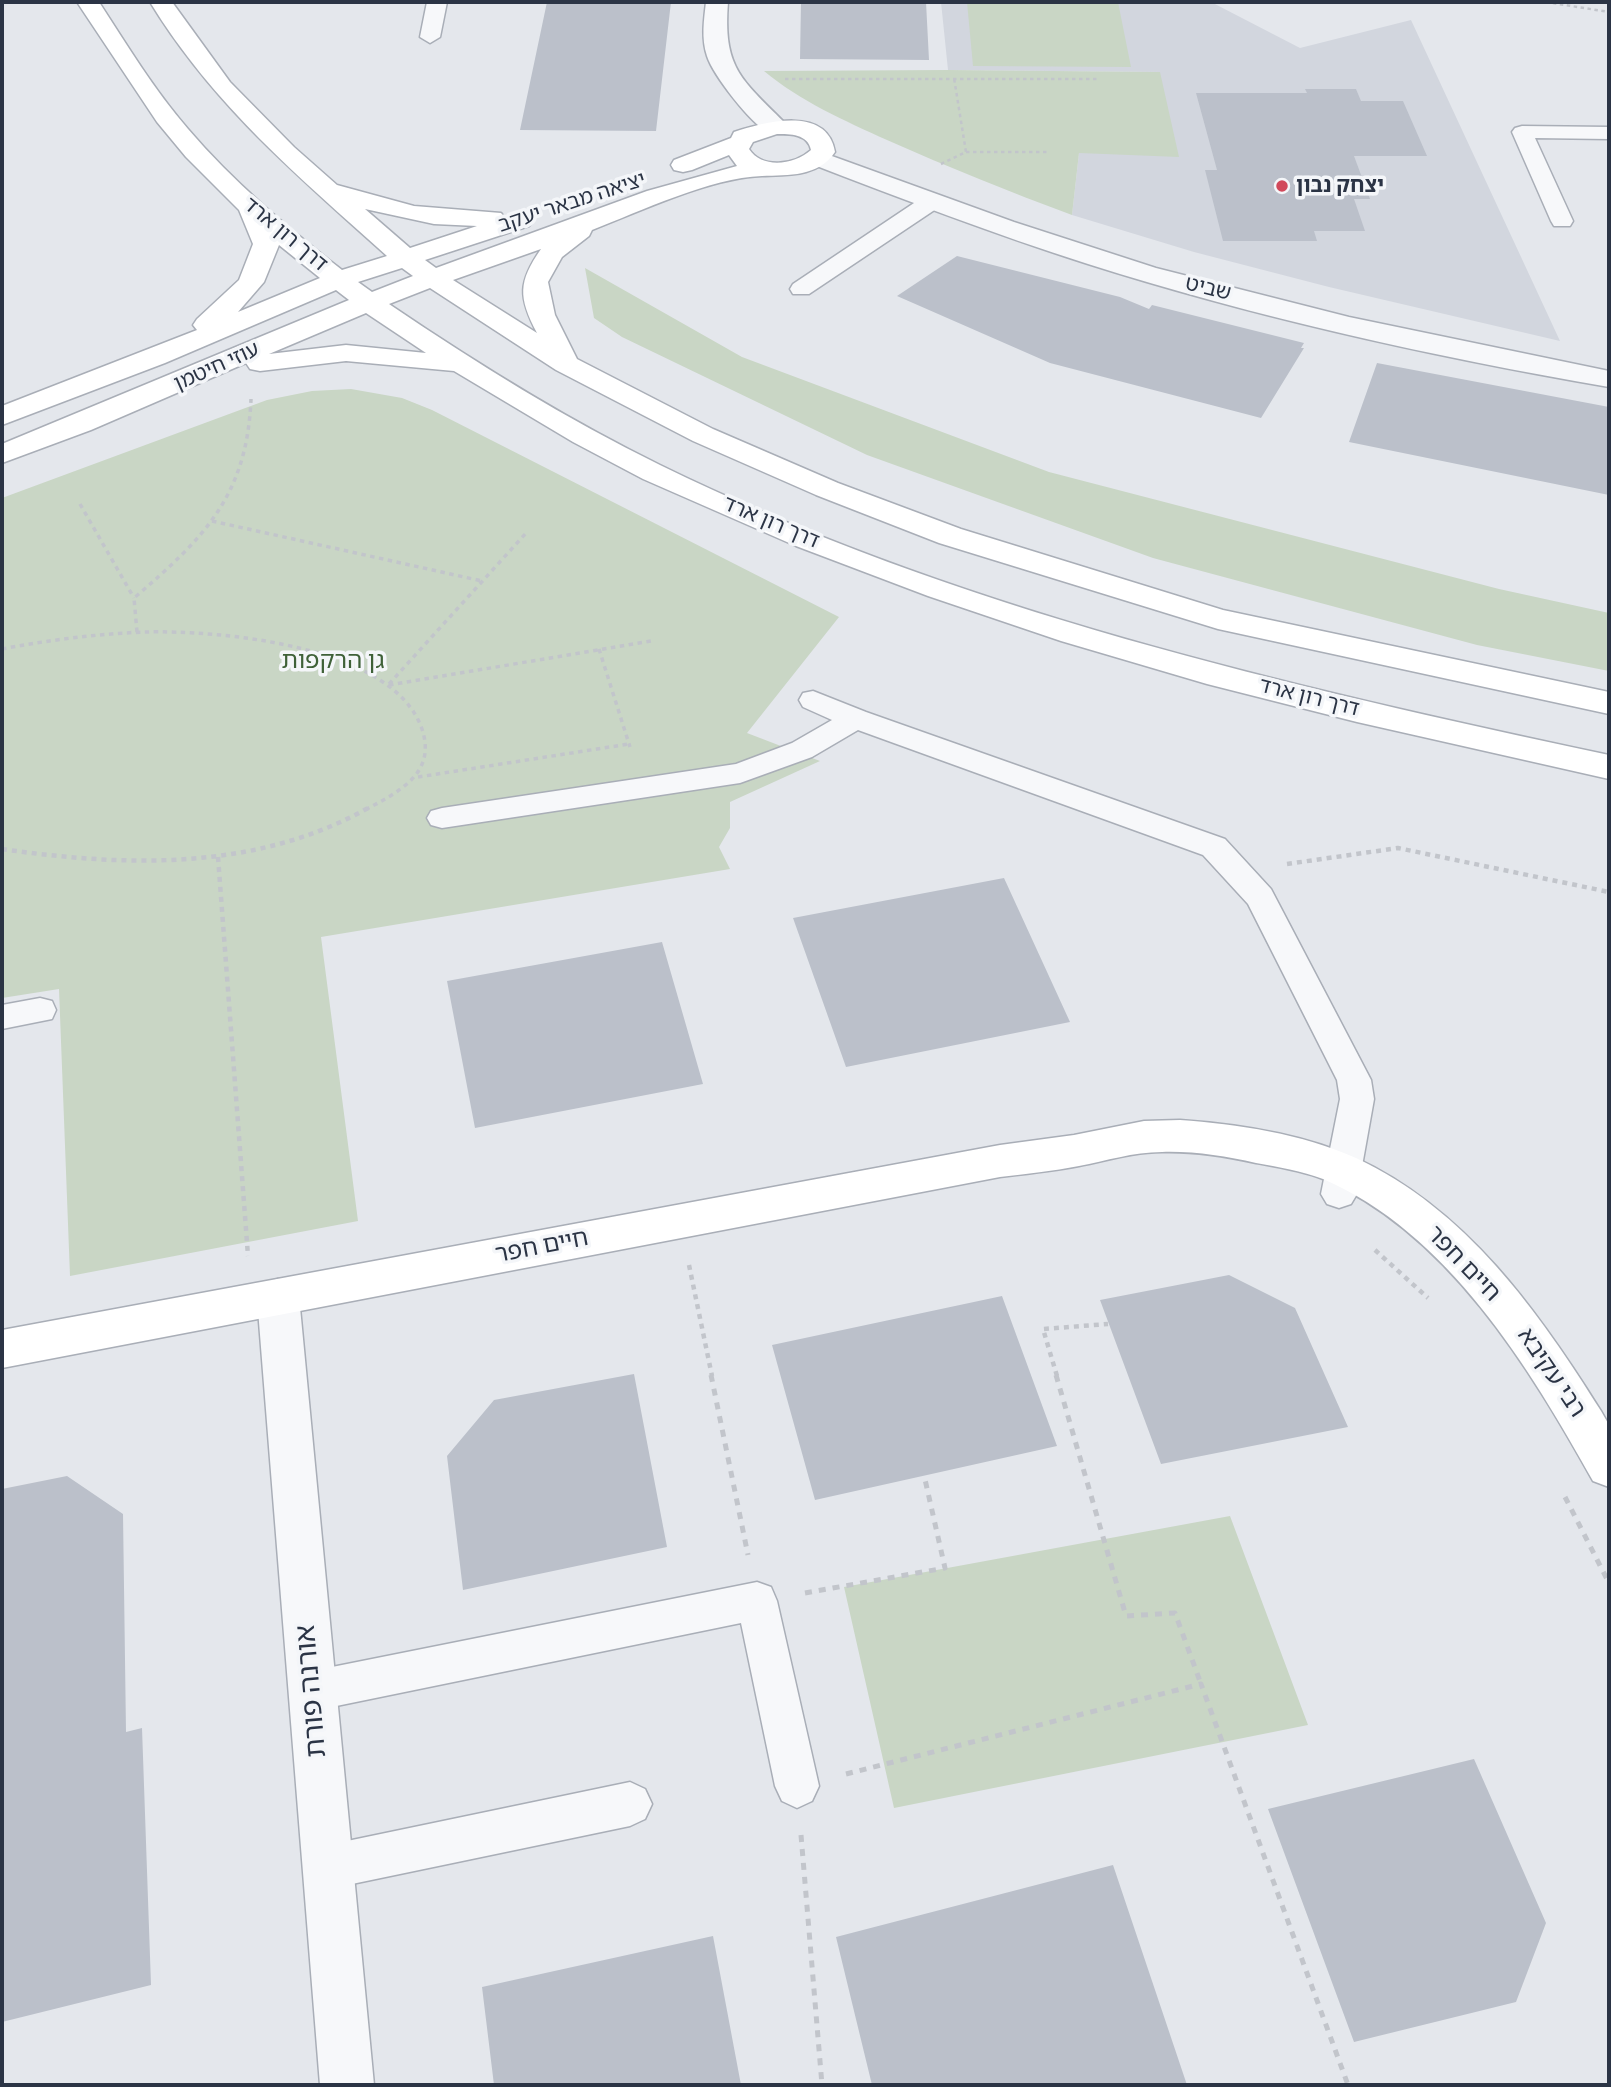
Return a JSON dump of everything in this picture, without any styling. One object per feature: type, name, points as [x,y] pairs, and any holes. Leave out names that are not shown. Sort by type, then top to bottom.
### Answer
[{"type":"street","name":"דרך רון ארד","points":[[88,2],[137,78],[193,150],[250,207],[338,280],[418,337],[543,413],[674,483],[843,554],[1051,626],[1207,673],[1422,726],[1609,767]]},
{"type":"street","points":[[161,2],[222,87],[285,152],[404,257],[433,279],[566,364],[704,435],[827,489],[963,540],[1218,619],[1609,703]]},
{"type":"street","points":[[566,364],[541,315],[535,282],[551,254],[593,221],[646,199],[726,173],[801,167],[818,158],[823,152],[820,139],[801,129],[775,127],[732,79],[719,58],[716,46],[717,2]]},
{"type":"street","name":"יציאה מבאר יעקב","points":[[404,257],[645,180],[738,143],[751,132],[775,127]]},
{"type":"street","points":[[738,143],[737,149],[744,160],[766,168]]},
{"type":"street","name":"שביט","points":[[818,158],[931,202],[1194,287],[1414,339],[1609,379]]},
{"type":"street","points":[[325,186],[365,201],[434,217],[484,219],[546,213]]},
{"type":"street","points":[[155,357],[214,320],[236,301],[251,282],[266,244],[261,227],[250,207]]},
{"type":"street","name":"עוזי חיטמן","points":[[2,454],[148,398],[371,302],[593,221]]},
{"type":"street","name":"עוזי חיטמן","points":[[2,416],[155,357],[338,280],[404,257]]},
{"type":"street","points":[[148,398],[250,365],[285,358],[346,353],[439,361],[472,370]]},
{"type":"street","name":"חיים חפר","points":[[2,1349],[987,1163],[1082,1150],[1212,1161],[1278,1175],[1341,1183],[1513,1316]]},
{"type":"street","name":"אורנה פורת","points":[[265,1299],[312,1691],[347,2085]]},
{"type":"street","name":"רבי עקיבא","points":[[1513,1316],[1561,1382],[1609,1467]]},
{"type":"lane","points":[[429,37],[437,2]]},
{"type":"lane","points":[[1562,221],[1522,132],[1609,133]]},
{"type":"lane","points":[[801,289],[931,202]]},
{"type":"lane","points":[[813,700],[856,719],[1214,847],[1260,897],[1354,1080],[1357,1099],[1341,1183]]},
{"type":"lane","points":[[442,818],[740,773],[802,750],[856,719]]},
{"type":"lane","points":[[2,1017],[40,1010]]},
{"type":"lane","points":[[312,1691],[757,1601],[797,1786]]},
{"type":"lane","points":[[328,1867],[630,1804]]},
{"type":"path","points":[[1546,2],[1609,12]]},
{"type":"path","points":[[954,78],[966,152]]},
{"type":"path","points":[[732,79],[1098,79]]},
{"type":"path","points":[[894,188],[966,152],[1049,152]]},
{"type":"path","points":[[134,598],[189,548],[212,521],[237,479],[247,453],[251,431],[250,365]]},
{"type":"path","points":[[80,504],[134,598],[137,632]]},
{"type":"path","points":[[212,521],[482,581]]},
{"type":"path","points":[[388,685],[527,532]]},
{"type":"path","points":[[2,649],[76,636],[137,632],[213,634],[269,642],[353,664],[388,685],[407,704],[424,734],[424,764],[417,777]]},
{"type":"path","points":[[388,685],[651,641]]},
{"type":"path","points":[[599,649],[640,788]]},
{"type":"path","points":[[2,849],[58,859],[137,862],[218,857],[295,841],[363,814],[417,777],[629,744]]},
{"type":"path","points":[[1247,882],[1288,863],[1398,848],[1609,892]]},
{"type":"path","points":[[218,857],[265,1299]]},
{"type":"path","points":[[1367,1242],[1435,1304]]},
{"type":"path","points":[[675,1264],[702,1259]]},
{"type":"path","points":[[688,1262],[757,1601],[945,1568],[924,1475]]},
{"type":"path","points":[[1108,1324],[1043,1329],[1126,1616],[1175,1613],[1348,2085]]},
{"type":"path","points":[[1560,1487],[1609,1583]]},
{"type":"path","points":[[822,2085],[797,1786],[1202,1684]]},
{"type":"shaded area","name":"יצחק נבון","points":[[941,2],[1211,2],[1300,48],[1411,20],[1560,341],[1329,287],[1194,252],[1072,215],[1079,153],[1160,72],[948,70]]},
{"type":"green space","points":[[967,2],[1118,2],[1131,67],[973,66]]},
{"type":"green space","points":[[764,71],[1160,72],[1179,157],[1079,153],[1072,215],[956,170],[855,125],[823,110]]},
{"type":"green space","points":[[585,268],[742,357],[1049,472],[1499,589],[1609,613],[1609,671],[1477,645],[1153,558],[867,455],[622,337],[594,318]]},
{"type":"green space","name":"גן הרקפות","points":[[351,389],[402,398],[432,410],[839,617],[747,733],[820,761],[730,802],[730,828],[719,847],[730,869],[321,937],[358,1221],[70,1276],[59,989],[2,998],[2,498],[267,400],[312,391]]},
{"type":"green space","points":[[1230,1516],[1308,1725],[894,1808],[844,1587]]},
{"type":"building","points":[[547,2],[671,2],[656,131],[520,130]]},
{"type":"building","points":[[801,2],[926,2],[929,60],[800,59]]},
{"type":"building","points":[[1305,89],[1356,89],[1361,101],[1403,101],[1427,156],[1354,156],[1370,199],[1354,199],[1365,231],[1314,231],[1317,241],[1223,241],[1205,170],[1217,170],[1196,93],[1307,93]]},
{"type":"building","points":[[957,256],[1120,297],[1149,309],[1152,305],[1304,343],[1301,348],[1304,348],[1261,418],[1050,363],[897,296]]},
{"type":"building","points":[[1377,363],[1609,407],[1609,495],[1349,442]]},
{"type":"building","points":[[1004,878],[1070,1022],[846,1067],[793,918]]},
{"type":"building","points":[[662,942],[703,1084],[475,1128],[447,981]]},
{"type":"building","points":[[1229,1275],[1295,1308],[1348,1427],[1161,1464],[1100,1300]]},
{"type":"building","points":[[1002,1296],[1057,1446],[815,1500],[772,1345]]},
{"type":"building","points":[[634,1374],[667,1547],[463,1590],[447,1456],[494,1400]]},
{"type":"building","points":[[67,1476],[123,1514],[126,1732],[142,1728],[151,1985],[2,2022],[2,1489]]},
{"type":"building","points":[[1474,1759],[1546,1923],[1516,2002],[1354,2042],[1268,1809]]},
{"type":"building","points":[[1113,1865],[1187,2085],[872,2085],[836,1937]]},
{"type":"building","points":[[713,1936],[741,2085],[494,2085],[482,1987]]},
{"type":"place","name":"יצחק נבון","points":[[1282,186]]}]
